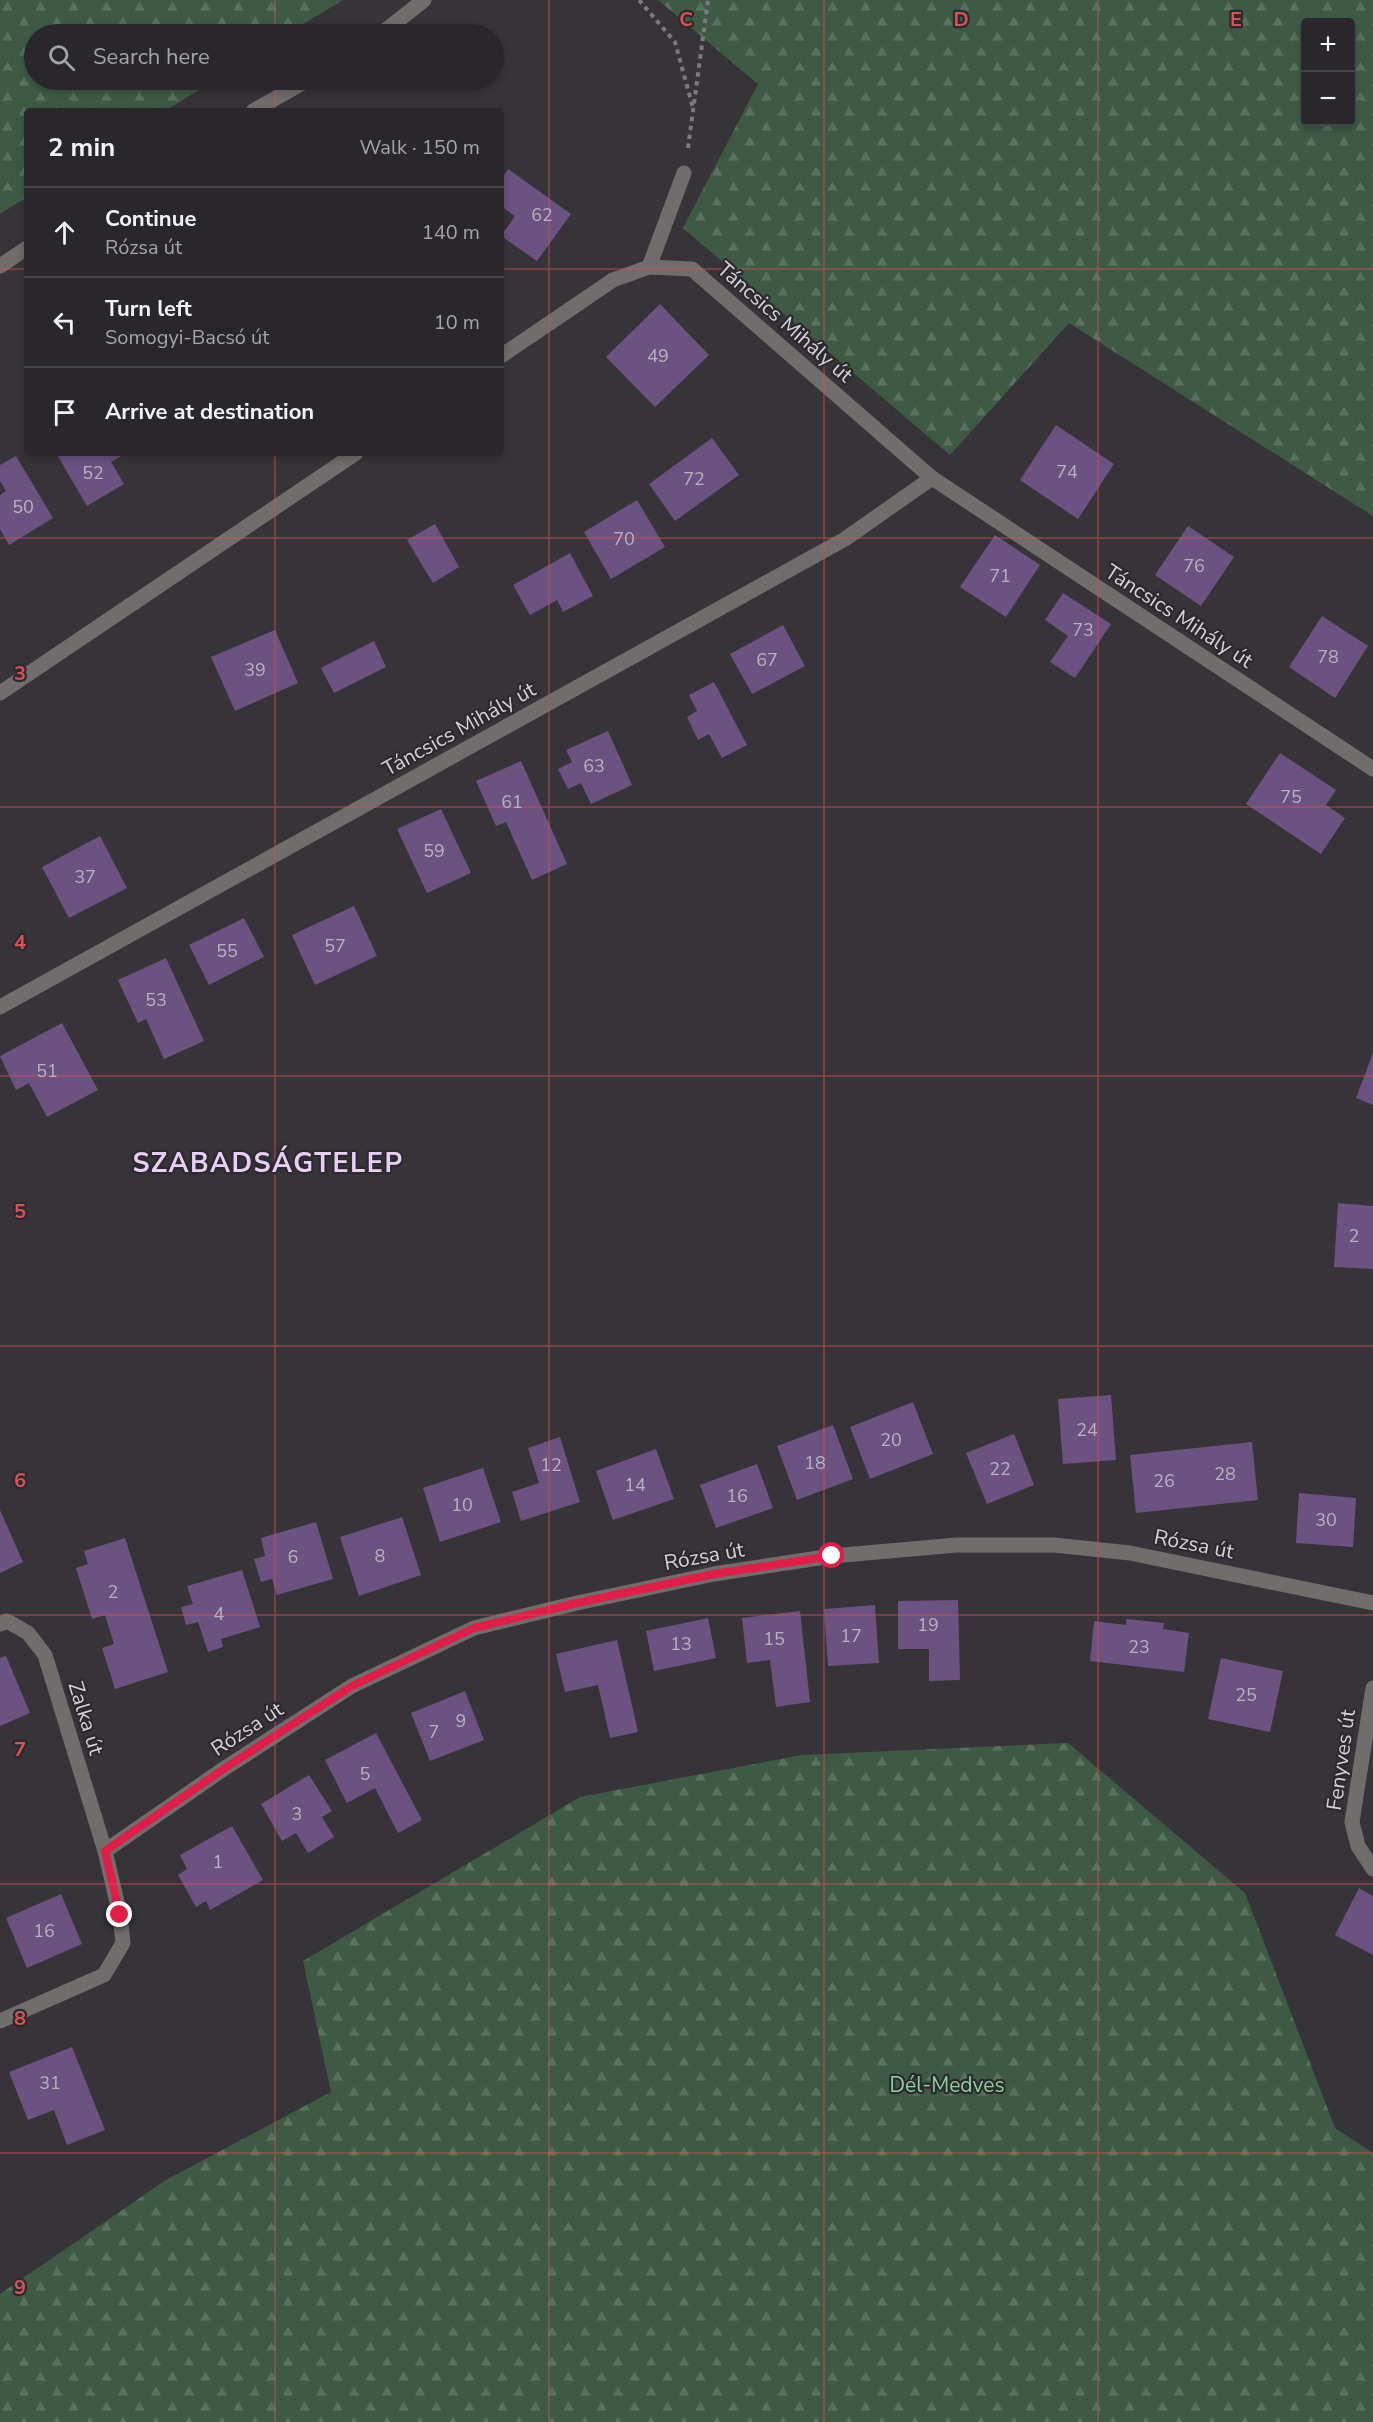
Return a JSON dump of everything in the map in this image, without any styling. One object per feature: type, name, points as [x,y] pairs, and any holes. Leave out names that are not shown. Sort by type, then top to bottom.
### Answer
[{"type":"street","points":[[394,24],[424,0]]},
{"type":"street","points":[[258,108],[290,90]]},
{"type":"street","points":[[649,267],[684,173]]},
{"type":"street","points":[[0,266],[24,251]]},
{"type":"street","name":"Táncsics Mihály út","points":[[504,354],[613,280],[649,267],[692,269],[932,478],[1373,769]]},
{"type":"street","points":[[0,693],[352,456]]},
{"type":"street","name":"Táncsics Mihály út","points":[[0,1007],[845,539],[932,478]]},
{"type":"street","name":"Rózsa út","points":[[105,1851],[225,1768],[352,1686],[474,1628],[703,1576],[832,1556],[957,1545],[1054,1545],[1130,1553],[1373,1602]]},
{"type":"street","name":"Zalka út","points":[[0,1624],[7,1621],[28,1633],[45,1655],[105,1851]]},
{"type":"street","name":"Fenyves út","points":[[1373,1688],[1353,1822],[1358,1846],[1373,1869]]},
{"type":"street","points":[[0,2021],[104,1975],[123,1944],[120,1915],[105,1851]]},
{"type":"path","points":[[639,0],[675,42],[694,112]]},
{"type":"path","points":[[684,173],[708,0]]},
{"type":"green space","points":[[0,0],[343,0],[303,24],[24,24],[24,90],[199,90],[170,108],[24,108],[24,199],[0,214]]},
{"type":"green space","points":[[658,0],[1373,0],[1373,516],[1069,323],[950,455],[683,228],[758,84]]},
{"type":"green space","name":"Dél-Medves","points":[[1068,1743],[1245,1893],[1335,2128],[1373,2153],[1373,2422],[0,2422],[0,2294],[166,2180],[331,2092],[303,1961],[580,1797],[802,1755]]},
{"type":"building","points":[[508,169],[571,214],[537,261],[504,238],[504,232],[515,216],[504,208],[504,175]]},
{"type":"building","points":[[660,304],[709,355],[655,407],[606,357]]},
{"type":"building","points":[[1056,425],[1114,464],[1078,519],[1020,480]]},
{"type":"building","points":[[712,438],[739,475],[675,521],[649,484]]},
{"type":"building","points":[[16,456],[53,518],[9,545],[0,529],[0,495],[6,491],[0,481],[0,465]]},
{"type":"building","points":[[58,456],[121,456],[111,462],[124,484],[87,506]]},
{"type":"building","points":[[637,500],[665,547],[611,579],[584,532]]},
{"type":"building","points":[[435,524],[459,567],[433,583],[407,540]]},
{"type":"building","points":[[1188,526],[1234,557],[1201,606],[1155,575]]},
{"type":"building","points":[[995,535],[1040,565],[1006,617],[960,587]]},
{"type":"building","points":[[570,553],[593,596],[563,612],[557,600],[530,615],[513,585]]},
{"type":"building","points":[[1063,593],[1111,624],[1075,678],[1050,662],[1068,636],[1045,620]]},
{"type":"building","points":[[1322,616],[1368,646],[1335,698],[1289,667]]},
{"type":"building","points":[[783,625],[805,666],[752,694],[730,654]]},
{"type":"building","points":[[275,630],[298,683],[235,711],[211,657]]},
{"type":"building","points":[[374,641],[386,667],[334,693],[321,668]]},
{"type":"building","points":[[714,682],[747,745],[722,758],[709,734],[698,740],[687,717],[697,711],[689,695]]},
{"type":"building","points":[[608,731],[632,785],[591,804],[581,783],[568,789],[558,769],[572,762],[566,750]]},
{"type":"building","points":[[1280,753],[1336,790],[1326,805],[1345,818],[1321,854],[1246,804]]},
{"type":"building","points":[[521,761],[567,864],[532,880],[506,822],[496,826],[476,781]]},
{"type":"building","points":[[441,809],[471,873],[427,893],[397,829]]},
{"type":"building","points":[[100,836],[127,888],[69,918],[42,867]]},
{"type":"building","points":[[354,906],[377,956],[315,985],[292,935]]},
{"type":"building","points":[[244,918],[264,957],[209,985],[189,945]]},
{"type":"building","points":[[166,958],[204,1041],[164,1059],[146,1019],[138,1023],[118,980]]},
{"type":"building","points":[[62,1023],[98,1090],[47,1117],[29,1083],[16,1090],[0,1056]]},
{"type":"building","points":[[1373,1053],[1373,1105],[1356,1098]]},
{"type":"building","points":[[1338,1203],[1373,1206],[1373,1269],[1334,1267]]},
{"type":"building","points":[[1111,1395],[1116,1460],[1063,1464],[1058,1399]]},
{"type":"building","points":[[913,1402],[933,1454],[870,1479],[850,1427]]},
{"type":"building","points":[[833,1425],[853,1479],[797,1500],[777,1446]]},
{"type":"building","points":[[1014,1434],[1034,1485],[987,1504],[966,1453]]},
{"type":"building","points":[[560,1437],[580,1502],[521,1521],[512,1492],[539,1483],[528,1448]]},
{"type":"building","points":[[1252,1442],[1258,1500],[1136,1513],[1130,1455]]},
{"type":"building","points":[[656,1449],[674,1499],[613,1520],[596,1471]]},
{"type":"building","points":[[757,1464],[773,1508],[716,1528],[700,1485]]},
{"type":"building","points":[[483,1468],[501,1522],[440,1542],[423,1488]]},
{"type":"building","points":[[1299,1493],[1356,1498],[1353,1547],[1296,1543]]},
{"type":"building","points":[[0,1510],[23,1562],[0,1573]]},
{"type":"building","points":[[402,1517],[421,1575],[359,1596],[340,1537]]},
{"type":"building","points":[[316,1522],[333,1579],[277,1595],[272,1579],[261,1582],[254,1559],[265,1556],[261,1538]]},
{"type":"building","points":[[125,1538],[168,1672],[115,1689],[102,1648],[114,1644],[105,1615],[92,1619],[76,1568],[88,1564],[84,1551]]},
{"type":"building","points":[[242,1570],[260,1627],[221,1639],[223,1647],[208,1652],[198,1622],[186,1625],[181,1607],[193,1604],[187,1586]]},
{"type":"building","points":[[958,1600],[960,1680],[929,1681],[929,1649],[898,1649],[898,1601]]},
{"type":"building","points":[[875,1605],[879,1663],[828,1666],[824,1609]]},
{"type":"building","points":[[800,1611],[810,1702],[776,1707],[770,1660],[747,1663],[742,1618]]},
{"type":"building","points":[[708,1618],[716,1658],[654,1671],[646,1631]]},
{"type":"building","points":[[1126,1619],[1164,1623],[1163,1629],[1189,1633],[1184,1672],[1090,1661],[1094,1621],[1126,1625]]},
{"type":"building","points":[[617,1640],[638,1732],[610,1738],[598,1685],[565,1692],[556,1654]]},
{"type":"building","points":[[6,1656],[30,1713],[0,1726],[0,1658]]},
{"type":"building","points":[[1221,1658],[1283,1671],[1270,1732],[1208,1719]]},
{"type":"building","points":[[465,1691],[484,1740],[430,1761],[411,1713]]},
{"type":"building","points":[[376,1733],[422,1820],[398,1833],[375,1788],[347,1803],[325,1760]]},
{"type":"building","points":[[309,1775],[332,1811],[322,1817],[334,1837],[308,1853],[296,1833],[282,1841],[261,1804]]},
{"type":"building","points":[[232,1826],[263,1880],[210,1910],[206,1901],[196,1907],[178,1875],[187,1869],[180,1855]]},
{"type":"building","points":[[1359,1888],[1373,1896],[1373,1955],[1335,1935]]},
{"type":"building","points":[[61,1894],[82,1944],[27,1968],[6,1918]]},
{"type":"building","points":[[72,2047],[105,2130],[67,2145],[54,2110],[28,2120],[9,2072]]},
{"type":"district","name":"SZABADSÁGTELEP","points":[[268,1163]]},
{"type":"route","points":[[120,1915],[105,1851],[225,1768],[352,1686],[474,1628],[714,1574],[832,1556]]}]
